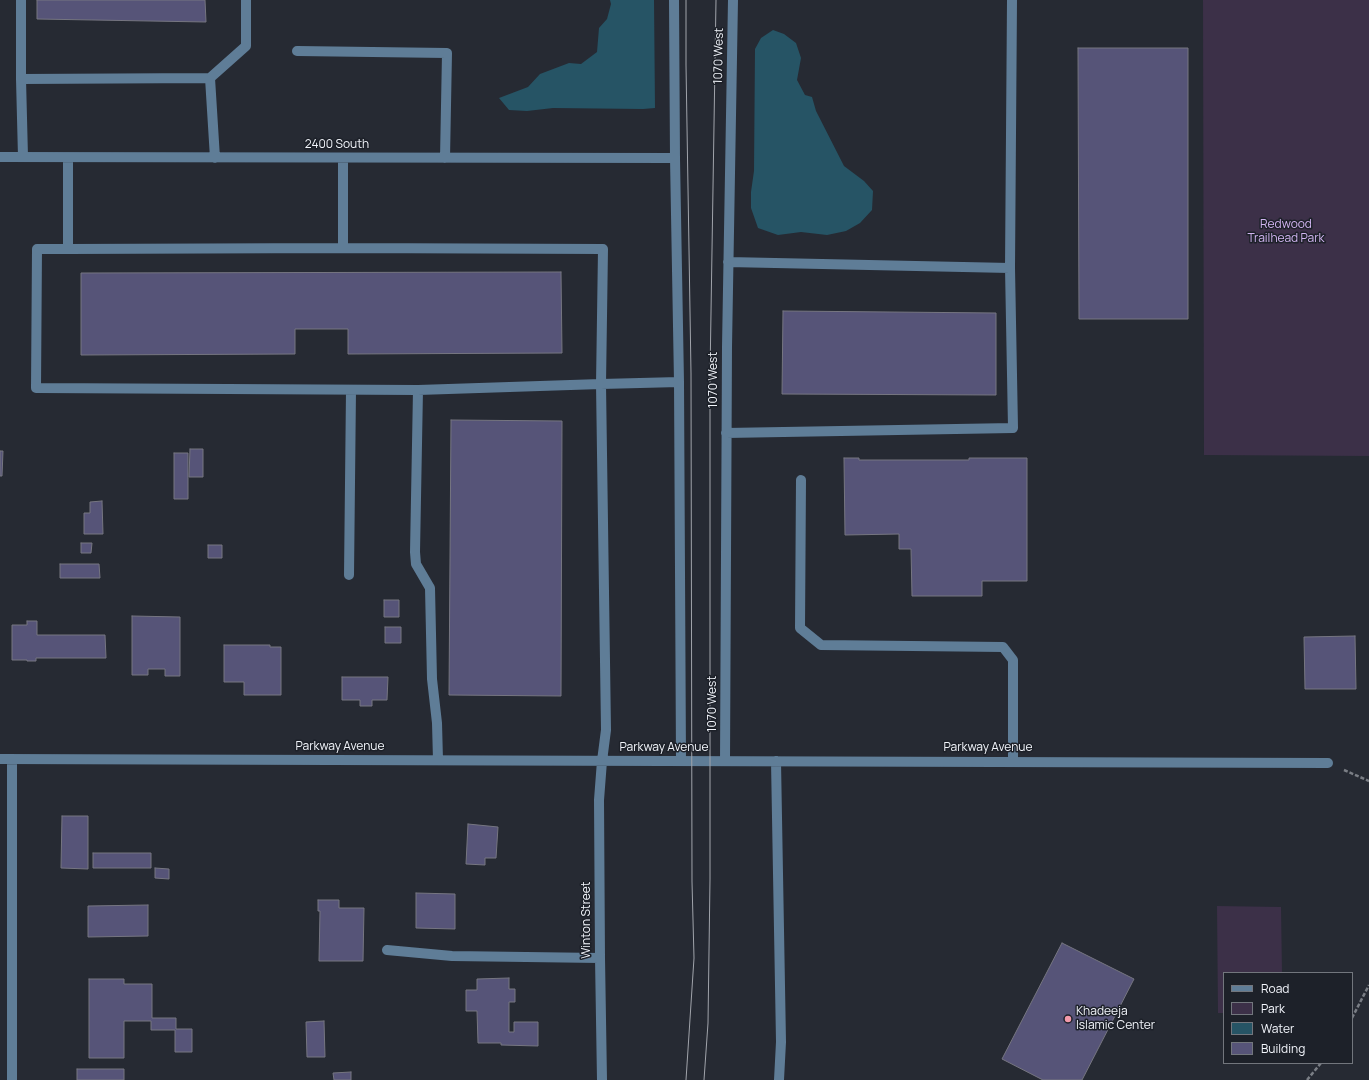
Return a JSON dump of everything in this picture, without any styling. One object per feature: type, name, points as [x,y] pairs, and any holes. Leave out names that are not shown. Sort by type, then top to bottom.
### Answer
[{"type":"street","points":[[21,0],[23,157]]},
{"type":"street","points":[[21,79],[210,78],[246,46],[246,0]]},
{"type":"street","points":[[674,0],[674,158],[679,382],[681,760]]},
{"type":"street","name":"1070 West","points":[[725,760],[726,433],[733,0]]},
{"type":"street","points":[[726,433],[1014,428],[1010,268],[1012,0]]},
{"type":"street","points":[[297,51],[446,53],[445,158]]},
{"type":"street","points":[[210,78],[215,158]]},
{"type":"street","name":"2400 South","points":[[0,157],[674,158]]},
{"type":"street","points":[[68,158],[68,249]]},
{"type":"street","points":[[343,158],[343,248],[37,249],[36,388],[418,390],[679,382]]},
{"type":"street","name":"Winton Street","points":[[343,248],[603,249],[601,384],[606,730],[599,800],[602,1080]]},
{"type":"street","points":[[728,262],[1010,268]]},
{"type":"street","points":[[349,575],[351,390]]},
{"type":"street","points":[[418,390],[415,552],[416,564],[430,588],[432,679],[438,760]]},
{"type":"street","points":[[801,480],[800,628],[821,645],[1003,647],[1013,660],[1013,761]]},
{"type":"street","name":"Parkway Avenue","points":[[0,759],[1328,763]]},
{"type":"street","points":[[12,759],[12,1080]]},
{"type":"street","points":[[776,761],[781,1042],[779,1080]]},
{"type":"street","points":[[387,950],[452,956],[600,958]]},
{"type":"path","points":[[1328,763],[1369,781]]},
{"type":"path","points":[[1353,1016],[1369,985]]},
{"type":"path","points":[[1307,1080],[1320,1064]]},
{"type":"green space","name":"Redwood Trailhead Park","points":[[1203,0],[1369,0],[1369,456],[1204,455]]},
{"type":"green space","points":[[1217,906],[1281,907],[1282,972],[1223,972],[1223,1013],[1218,1013]]},
{"type":"water","points":[[610,0],[654,0],[655,108],[553,108],[527,111],[509,110],[499,98],[528,87],[540,74],[569,63],[581,64],[597,52],[599,28],[607,19],[611,4]]},
{"type":"water","points":[[773,30],[784,34],[796,43],[801,58],[797,80],[805,95],[812,97],[816,111],[844,166],[864,181],[873,191],[872,210],[860,223],[846,231],[827,235],[801,232],[778,235],[758,228],[751,208],[751,192],[754,171],[755,49],[761,38]]},
{"type":"building","points":[[37,0],[205,0],[206,22],[37,19]]},
{"type":"building","points":[[1078,48],[1188,48],[1188,319],[1079,319]]},
{"type":"building","points":[[561,272],[562,353],[348,354],[348,329],[295,329],[295,354],[81,355],[81,273]]},
{"type":"building","points":[[783,311],[996,313],[996,395],[782,394]]},
{"type":"building","points":[[451,420],[562,421],[561,696],[449,695]]},
{"type":"building","points":[[190,449],[203,449],[203,477],[189,477]]},
{"type":"building","points":[[0,451],[3,451],[2,476],[0,476]]},
{"type":"building","points":[[174,453],[188,453],[188,499],[174,499]]},
{"type":"building","points":[[844,458],[859,458],[859,460],[969,460],[969,458],[1027,458],[1027,581],[982,581],[982,596],[912,596],[911,549],[899,549],[899,534],[845,535]]},
{"type":"building","points":[[102,501],[103,534],[84,534],[84,513],[90,513],[90,502]]},
{"type":"building","points":[[81,543],[92,543],[91,553],[81,553]]},
{"type":"building","points":[[208,545],[222,545],[222,558],[208,558]]},
{"type":"building","points":[[60,564],[99,564],[100,578],[60,578]]},
{"type":"building","points":[[384,600],[399,600],[399,617],[384,617]]},
{"type":"building","points":[[132,616],[180,617],[180,676],[165,676],[165,669],[148,669],[148,675],[132,675]]},
{"type":"building","points":[[27,621],[37,621],[37,635],[105,635],[106,658],[36,658],[36,661],[12,660],[12,625],[27,625]]},
{"type":"building","points":[[385,627],[401,627],[401,643],[385,643]]},
{"type":"building","points":[[1355,636],[1356,689],[1305,689],[1304,637]]},
{"type":"building","points":[[224,645],[270,645],[270,647],[281,647],[281,695],[244,695],[244,682],[224,682]]},
{"type":"building","points":[[342,677],[388,677],[387,700],[372,700],[372,706],[360,706],[360,700],[342,700]]},
{"type":"building","points":[[62,816],[88,816],[88,869],[61,868]]},
{"type":"building","points":[[468,824],[498,827],[496,858],[485,858],[485,865],[466,864]]},
{"type":"building","points":[[93,853],[151,853],[151,868],[93,868]]},
{"type":"building","points":[[155,868],[169,869],[169,879],[155,878]]},
{"type":"building","points":[[416,893],[455,894],[455,929],[416,928]]},
{"type":"building","points":[[318,900],[339,900],[339,908],[364,908],[363,961],[319,961],[320,911],[318,911]]},
{"type":"building","points":[[148,905],[148,936],[88,937],[88,906]]},
{"type":"building","name":"Khadeeja Islamic Center","points":[[1062,943],[1134,979],[1082,1080],[1043,1080],[1002,1059]]},
{"type":"building","points":[[509,978],[509,989],[515,989],[515,1002],[509,1002],[509,1032],[514,1032],[514,1022],[538,1022],[538,1046],[478,1043],[477,1011],[466,1011],[466,990],[477,990],[477,979]]},
{"type":"building","points":[[89,979],[124,979],[124,984],[152,984],[152,1018],[176,1018],[176,1029],[192,1029],[192,1052],[175,1052],[175,1030],[151,1030],[151,1021],[124,1021],[124,1058],[89,1058]]},
{"type":"building","points":[[324,1021],[325,1057],[307,1057],[306,1022]]},
{"type":"building","points":[[77,1069],[124,1069],[124,1080],[77,1080]]},
{"type":"building","points":[[351,1072],[351,1080],[334,1080],[333,1073]]},
{"type":"tram line","points":[[686,0],[691,373],[692,882],[694,958],[686,1080]]},
{"type":"tram line","points":[[704,1080],[708,1023],[710,879],[710,375],[716,0]]},
{"type":"place","name":"Khadeeja Islamic Center","points":[[1068,1019]]}]
